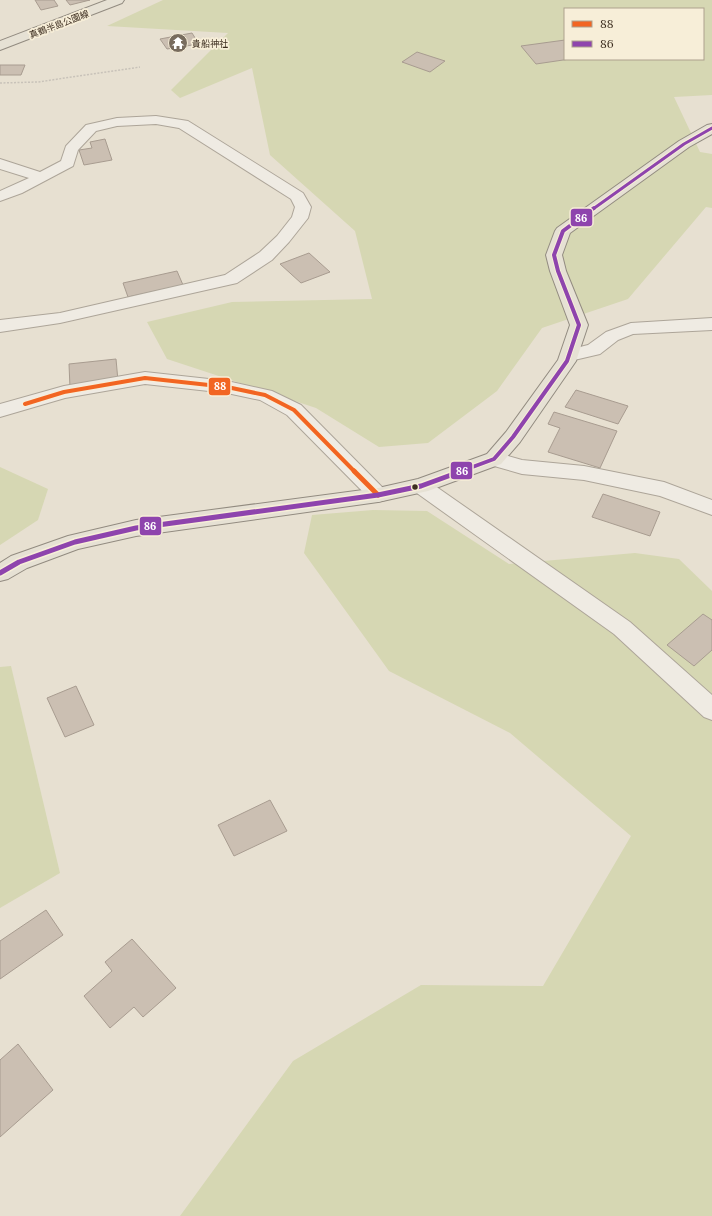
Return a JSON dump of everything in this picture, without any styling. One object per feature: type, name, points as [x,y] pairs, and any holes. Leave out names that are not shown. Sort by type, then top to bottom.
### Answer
[{"type":"main road","name":"真鶴半島公園線","points":[[0,46],[118,0]]},
{"type":"main road","points":[[0,573],[19,562],[75,542],[136,528],[378,495],[421,486],[494,459],[513,437],[567,362],[580,325],[558,271],[554,255],[563,231],[684,144],[712,128]]},
{"type":"street","points":[[0,196],[17,190],[68,163],[71,149],[91,128],[117,122],[156,120],[183,124],[297,196],[302,207],[300,218],[283,239],[266,256],[231,278],[60,318],[0,326]]},
{"type":"street","points":[[0,164],[42,177]]},
{"type":"street","points":[[570,355],[594,350],[612,336],[631,329],[712,324]]},
{"type":"street","points":[[0,411],[64,392],[145,378],[227,387],[265,395],[294,410],[378,495]]},
{"type":"street","points":[[494,459],[522,468],[584,473],[664,489],[712,508]]},
{"type":"street","points":[[421,486],[622,628],[712,710]]},
{"type":"path","points":[[0,83],[38,82],[140,67]]},
{"type":"green space","points":[[163,0],[712,0],[712,95],[674,97],[700,152],[712,154],[712,208],[706,207],[628,299],[542,328],[497,391],[428,443],[379,447],[316,408],[167,359],[147,322],[232,302],[372,299],[355,231],[270,155],[252,68],[180,98],[171,90],[228,33],[107,26]]},
{"type":"green space","points":[[0,467],[48,489],[38,520],[0,545]]},
{"type":"green space","points":[[373,510],[427,511],[509,564],[635,553],[679,559],[712,591],[712,1216],[180,1216],[293,1061],[421,985],[543,986],[631,836],[510,733],[389,671],[304,553],[312,515]]},
{"type":"green space","points":[[11,666],[60,873],[0,908],[0,667]]},
{"type":"building","points":[[35,0],[54,0],[58,6],[41,10]]},
{"type":"building","points":[[66,0],[90,0],[70,5]]},
{"type":"building","points":[[192,33],[199,44],[167,49],[160,39]]},
{"type":"building","points":[[564,40],[564,60],[536,64],[521,46]]},
{"type":"building","points":[[417,52],[445,61],[430,72],[402,62]]},
{"type":"building","points":[[0,65],[25,65],[21,75],[0,75]]},
{"type":"building","points":[[105,139],[112,160],[84,165],[79,150],[92,148],[90,142]]},
{"type":"building","points":[[309,253],[330,272],[301,283],[280,264]]},
{"type":"building","points":[[177,271],[183,285],[128,297],[123,283]]},
{"type":"building","points":[[116,359],[118,381],[70,388],[69,364]]},
{"type":"building","points":[[576,390],[628,406],[618,424],[565,407]]},
{"type":"building","points":[[554,412],[617,431],[600,468],[548,452],[560,428],[548,424]]},
{"type":"building","points":[[603,494],[660,512],[650,536],[592,517]]},
{"type":"building","points":[[703,614],[712,620],[712,650],[694,666],[667,645]]},
{"type":"building","points":[[76,686],[94,725],[65,737],[47,698]]},
{"type":"building","points":[[270,800],[287,831],[234,856],[218,825]]},
{"type":"building","points":[[46,910],[63,935],[0,979],[0,941]]},
{"type":"building","points":[[132,939],[176,988],[143,1017],[134,1007],[110,1028],[84,996],[112,971],[105,962]]},
{"type":"building","points":[[18,1044],[53,1090],[0,1137],[0,1060]]},
{"type":"transit line","name":"86","points":[[0,573],[19,562],[75,542],[136,528],[378,495],[421,486],[494,459],[513,437],[567,361],[579,325],[558,271],[554,255],[563,231],[684,144],[712,128]]},
{"type":"transit line","name":"88","points":[[25,404],[64,392],[145,378],[227,387],[265,395],[294,410],[378,495]]},
{"type":"place","name":"貴船神社","points":[[178,43]]}]
